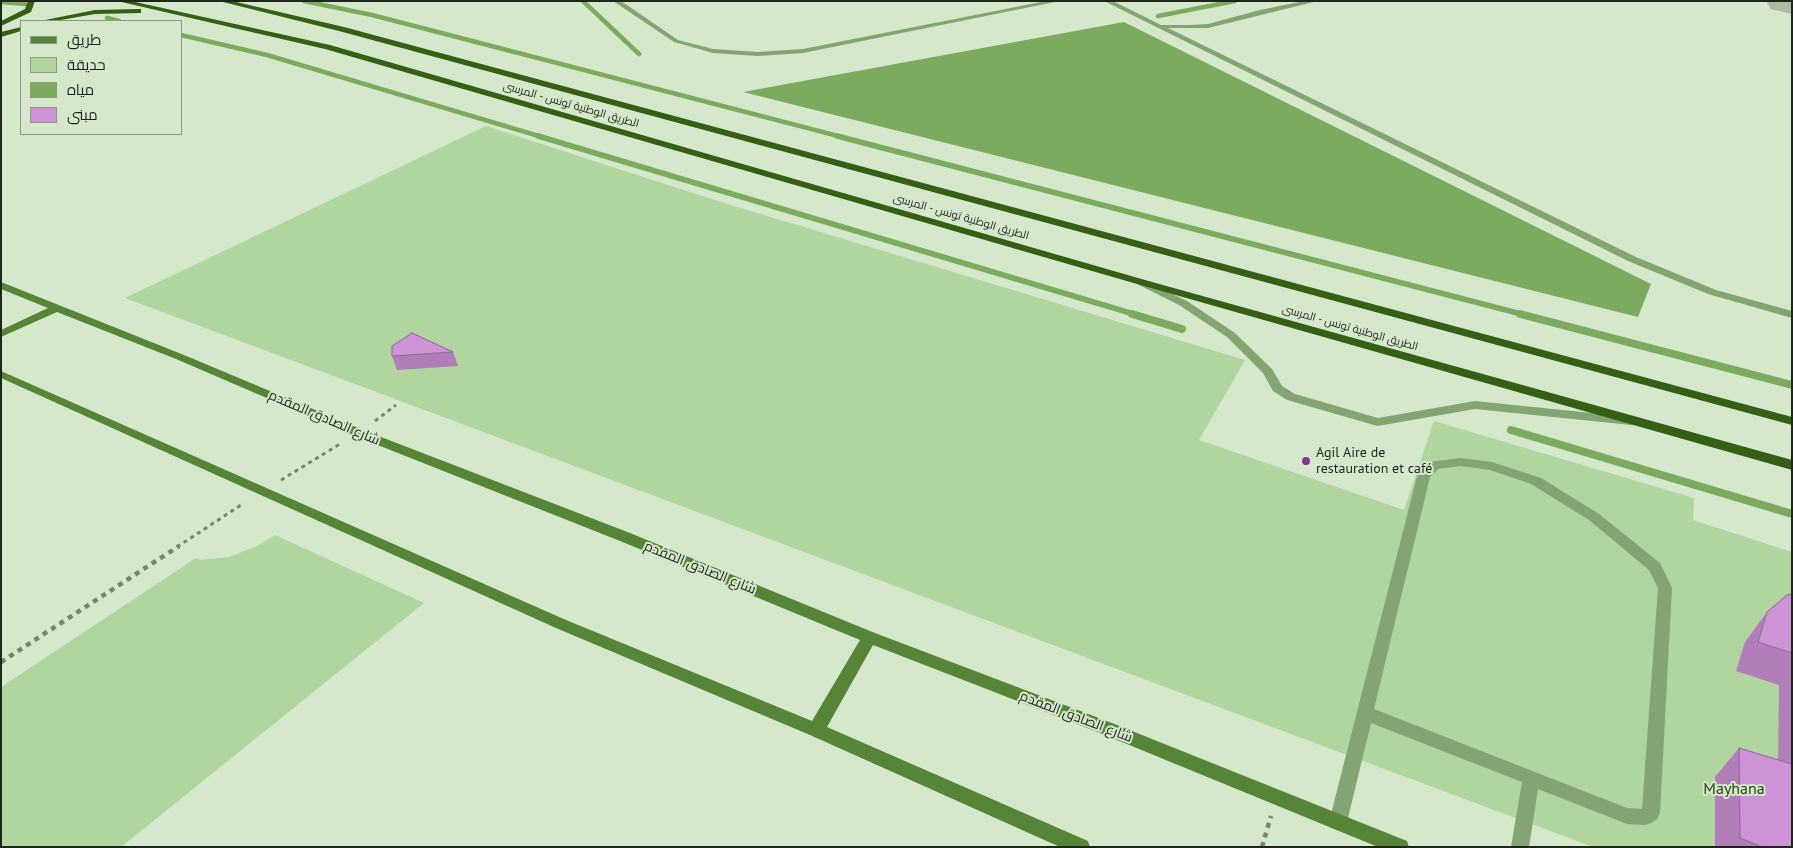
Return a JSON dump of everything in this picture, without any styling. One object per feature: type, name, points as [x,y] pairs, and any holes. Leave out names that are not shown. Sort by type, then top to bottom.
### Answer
[{"type":"highway","points":[[1,24],[28,10],[32,1]]},
{"type":"highway","name":"الطريق الوطنية تونس - المرسى","points":[[120,1],[167,10],[327,48],[1141,282],[1792,465]]},
{"type":"highway","name":"الطريق الوطنية تونس - المرسى","points":[[222,1],[350,32],[1792,421]]},
{"type":"highway","points":[[50,20],[95,12],[167,10]]},
{"type":"highway","points":[[1,35],[20,28]]},
{"type":"main road","name":"شارع الصادق المقدم","points":[[1,285],[180,357],[359,433],[1106,728],[1400,847]]},
{"type":"main road","points":[[1,334],[56,308]]},
{"type":"main road","points":[[1,374],[552,620],[816,730],[1081,847]]},
{"type":"main road","points":[[816,730],[870,636]]},
{"type":"lane","points":[[616,1],[676,41],[713,51],[758,54],[803,51],[1057,1]]},
{"type":"lane","points":[[1107,1],[1670,276],[1730,298],[1792,315]]},
{"type":"lane","points":[[1199,46],[1200,36],[1208,27],[1260,12],[1315,1]]},
{"type":"lane","points":[[1156,25],[1189,28],[1216,24]]},
{"type":"lane","points":[[1141,282],[1183,302],[1231,335],[1268,372],[1277,388],[1291,397],[1378,422],[1475,405],[1639,422]]},
{"type":"lane","points":[[1338,822],[1365,713],[1424,476],[1434,465],[1461,462],[1492,466],[1536,481],[1594,517],[1655,567],[1665,588],[1651,813],[1645,817],[1627,816],[1365,713]]},
{"type":"lane","points":[[1520,847],[1532,779]]},
{"type":"path","points":[[1,662],[262,491],[359,433],[396,406]]},
{"type":"path","points":[[1262,847],[1277,798]]},
{"type":"green space","name":"Mayhana","points":[[486,126],[721,202],[1245,360],[1199,440],[1404,510],[1434,421],[1694,498],[1693,520],[1792,552],[1792,847],[1593,847],[125,298]]},
{"type":"green space","points":[[275,535],[424,603],[121,847],[1,847],[1,687],[196,558],[200,560],[229,557],[257,546]]},
{"type":"water","points":[[1124,22],[1651,284],[1638,317],[743,92]]},
{"type":"building","points":[[412,333],[453,352],[392,356],[392,346]]},
{"type":"building","points":[[1792,594],[1792,653],[1758,642],[1767,612],[1787,595]]},
{"type":"building","points":[[1739,748],[1792,764],[1792,847],[1762,847],[1740,838]]},
{"type":"waterway","points":[[304,1],[372,15],[842,137]]},
{"type":"waterway","points":[[583,1],[639,54]]},
{"type":"waterway","points":[[1158,16],[1235,1]]},
{"type":"waterway","points":[[1,2],[25,4]]},
{"type":"waterway","points":[[107,18],[115,20]]},
{"type":"waterway","points":[[182,35],[267,55],[542,137]]},
{"type":"waterway","points":[[538,136],[1137,315]]},
{"type":"waterway","points":[[837,136],[1525,315]]},
{"type":"waterway","points":[[1132,314],[1182,329]]},
{"type":"waterway","points":[[1520,314],[1792,385]]},
{"type":"waterway","points":[[1511,430],[1792,514]]},
{"type":"taxiway","points":[[1784,1],[1792,3]]},
{"type":"place","name":"Agil Aire de restauration et café","points":[[1306,461]]}]
